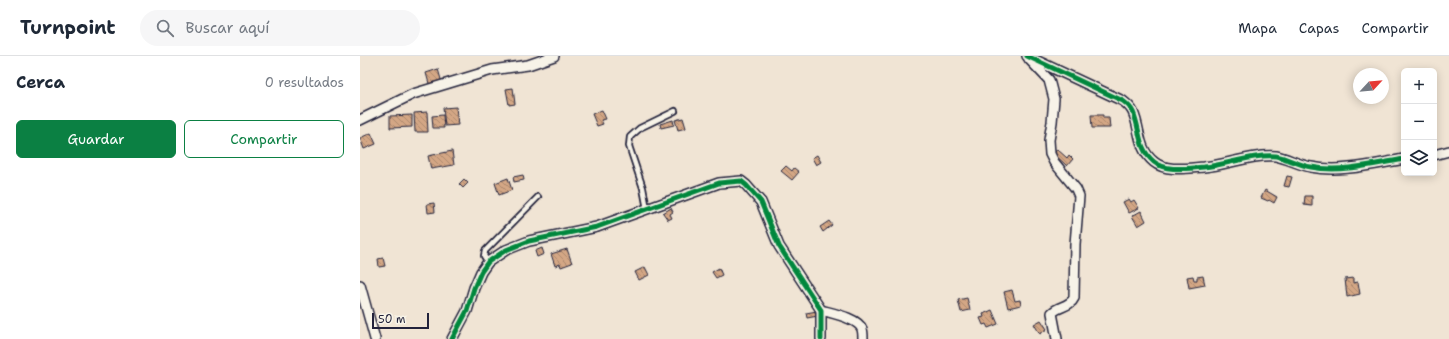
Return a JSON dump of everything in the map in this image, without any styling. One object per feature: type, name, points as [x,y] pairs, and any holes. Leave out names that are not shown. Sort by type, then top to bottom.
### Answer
[{"type":"street","points":[[360,120],[413,94],[492,70],[528,65],[554,56]]},
{"type":"street","points":[[1027,56],[1123,101],[1132,111],[1138,126],[1140,141],[1145,152],[1154,162],[1165,168],[1211,166],[1255,158],[1276,156],[1311,167],[1338,169],[1401,160]]},
{"type":"street","points":[[1027,56],[1049,80],[1052,88],[1054,98],[1049,140],[1050,154],[1054,162],[1076,189],[1079,196],[1075,244],[1074,298],[1071,303],[1056,309],[1052,313],[1057,339]]},
{"type":"street","points":[[1437,154],[1449,151]]},
{"type":"street","points":[[452,339],[467,311],[474,288],[488,262],[506,250],[529,241],[597,227],[719,184],[741,181],[761,202],[778,246],[821,310],[821,339]]},
{"type":"street","points":[[360,285],[375,339]]},
{"type":"street","points":[[821,310],[859,324],[862,329],[863,339]]},
{"type":"lane","points":[[648,209],[643,188],[629,146],[630,137],[640,128],[675,111]]},
{"type":"lane","points":[[488,262],[484,256],[485,252],[538,197]]},
{"type":"building","points":[[438,69],[442,83],[430,87],[426,73]]},
{"type":"building","points":[[513,88],[515,104],[509,105],[506,89]]},
{"type":"building","points":[[456,107],[458,125],[445,126],[443,108]]},
{"type":"building","points":[[602,110],[606,119],[601,120],[603,124],[597,126],[592,114]]},
{"type":"building","points":[[427,112],[428,132],[415,132],[414,113]]},
{"type":"building","points":[[412,115],[412,127],[390,128],[390,116]]},
{"type":"building","points":[[443,115],[444,128],[433,128],[432,116]]},
{"type":"building","points":[[1091,115],[1103,115],[1103,118],[1109,118],[1110,128],[1092,128]]},
{"type":"building","points":[[683,118],[686,128],[678,130],[675,120]]},
{"type":"building","points":[[673,120],[674,125],[661,128],[660,124]]},
{"type":"building","points":[[371,133],[376,144],[364,149],[360,138]]},
{"type":"building","points":[[1057,149],[1067,158],[1069,155],[1073,159],[1067,166],[1054,154]]},
{"type":"building","points":[[452,151],[454,165],[431,169],[428,156]]},
{"type":"building","points":[[817,155],[821,162],[816,165],[812,158]]},
{"type":"building","points":[[786,166],[792,171],[794,168],[799,172],[792,180],[781,171]]},
{"type":"building","points":[[523,175],[524,180],[514,182],[513,177]]},
{"type":"building","points":[[1287,176],[1292,177],[1289,187],[1284,186]]},
{"type":"building","points":[[508,178],[512,190],[499,195],[495,183]]},
{"type":"building","points":[[464,179],[468,183],[463,188],[459,184]]},
{"type":"building","points":[[1265,190],[1277,197],[1274,203],[1261,198]]},
{"type":"building","points":[[1305,196],[1312,196],[1312,206],[1304,205]]},
{"type":"building","points":[[1129,199],[1131,202],[1134,200],[1139,208],[1129,213],[1123,202]]},
{"type":"building","points":[[434,203],[435,212],[428,213],[427,204]]},
{"type":"building","points":[[671,208],[673,212],[670,214],[672,218],[668,220],[663,213]]},
{"type":"building","points":[[1141,211],[1146,221],[1138,226],[1132,216]]},
{"type":"building","points":[[829,221],[832,225],[823,232],[820,227]]},
{"type":"building","points":[[542,248],[544,254],[537,257],[535,251]]},
{"type":"building","points":[[567,249],[572,263],[561,267],[560,264],[555,266],[551,254]]},
{"type":"building","points":[[383,258],[385,266],[379,267],[378,259]]},
{"type":"building","points":[[645,267],[649,275],[639,280],[635,272]]},
{"type":"building","points":[[719,268],[722,275],[716,278],[712,272]]},
{"type":"building","points":[[1193,276],[1194,280],[1197,280],[1197,277],[1203,276],[1205,285],[1189,288],[1187,277]]},
{"type":"building","points":[[1353,278],[1353,283],[1358,282],[1360,294],[1347,297],[1345,279]]},
{"type":"building","points":[[1012,290],[1015,301],[1020,300],[1021,305],[1008,308],[1004,292]]},
{"type":"building","points":[[967,298],[970,310],[961,312],[958,300]]},
{"type":"building","points":[[992,310],[998,324],[988,328],[986,324],[983,325],[980,318],[984,317],[983,314]]},
{"type":"building","points":[[817,311],[818,316],[807,318],[806,313]]},
{"type":"building","points":[[1041,320],[1047,329],[1040,334],[1034,324]]},
{"type":"cycle path","points":[[1027,56],[1123,101],[1133,112],[1145,151],[1154,162],[1165,167],[1178,169],[1204,167],[1267,156],[1276,156],[1302,165],[1322,169],[1358,167],[1401,160]]},
{"type":"cycle path","points":[[452,339],[467,311],[481,272],[488,262],[506,250],[529,241],[597,227],[719,183],[741,181],[761,202],[779,246],[821,310],[821,339]]}]
